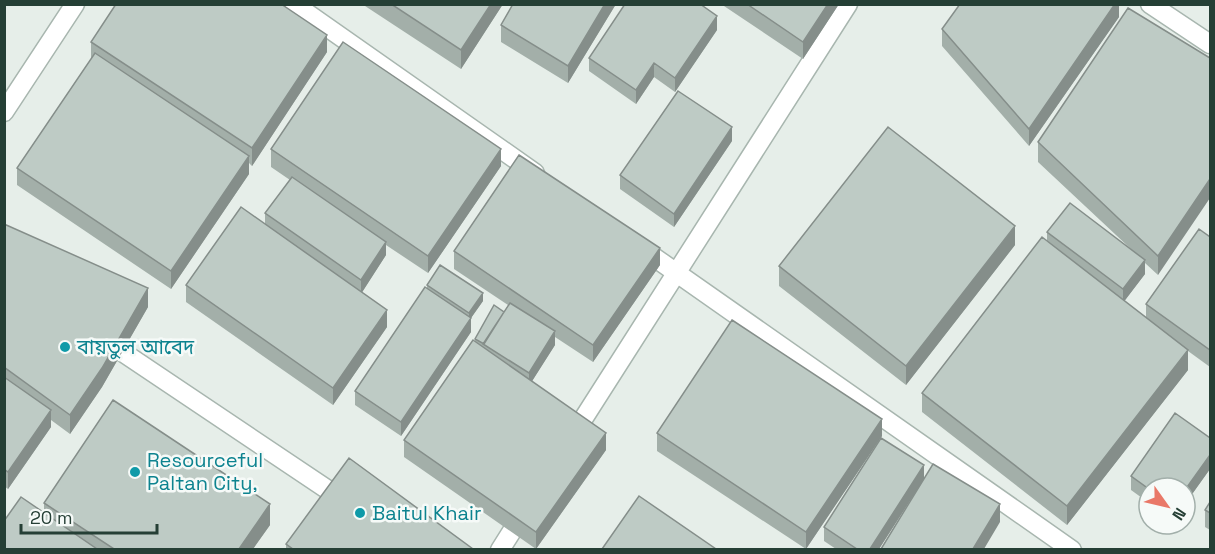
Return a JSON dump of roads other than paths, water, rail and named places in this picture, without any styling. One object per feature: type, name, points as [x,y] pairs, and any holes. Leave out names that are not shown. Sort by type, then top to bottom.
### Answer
[{"type":"street","points":[[4,112],[75,4]]},
{"type":"street","points":[[294,4],[549,183]]},
{"type":"street","points":[[563,451],[848,4]]},
{"type":"street","points":[[1150,4],[1210,44]]},
{"type":"street","points":[[627,238],[1072,549]]},
{"type":"street","points":[[93,332],[357,510]]},
{"type":"street","points":[[500,549],[532,500]]},
{"type":"place","name":"বায়তুল আবেদ","points":[[65,347]]},
{"type":"place","name":"Resourceful Paltan City,","points":[[135,472]]},
{"type":"place","name":"Baitul Khair","points":[[360,513]]}]
